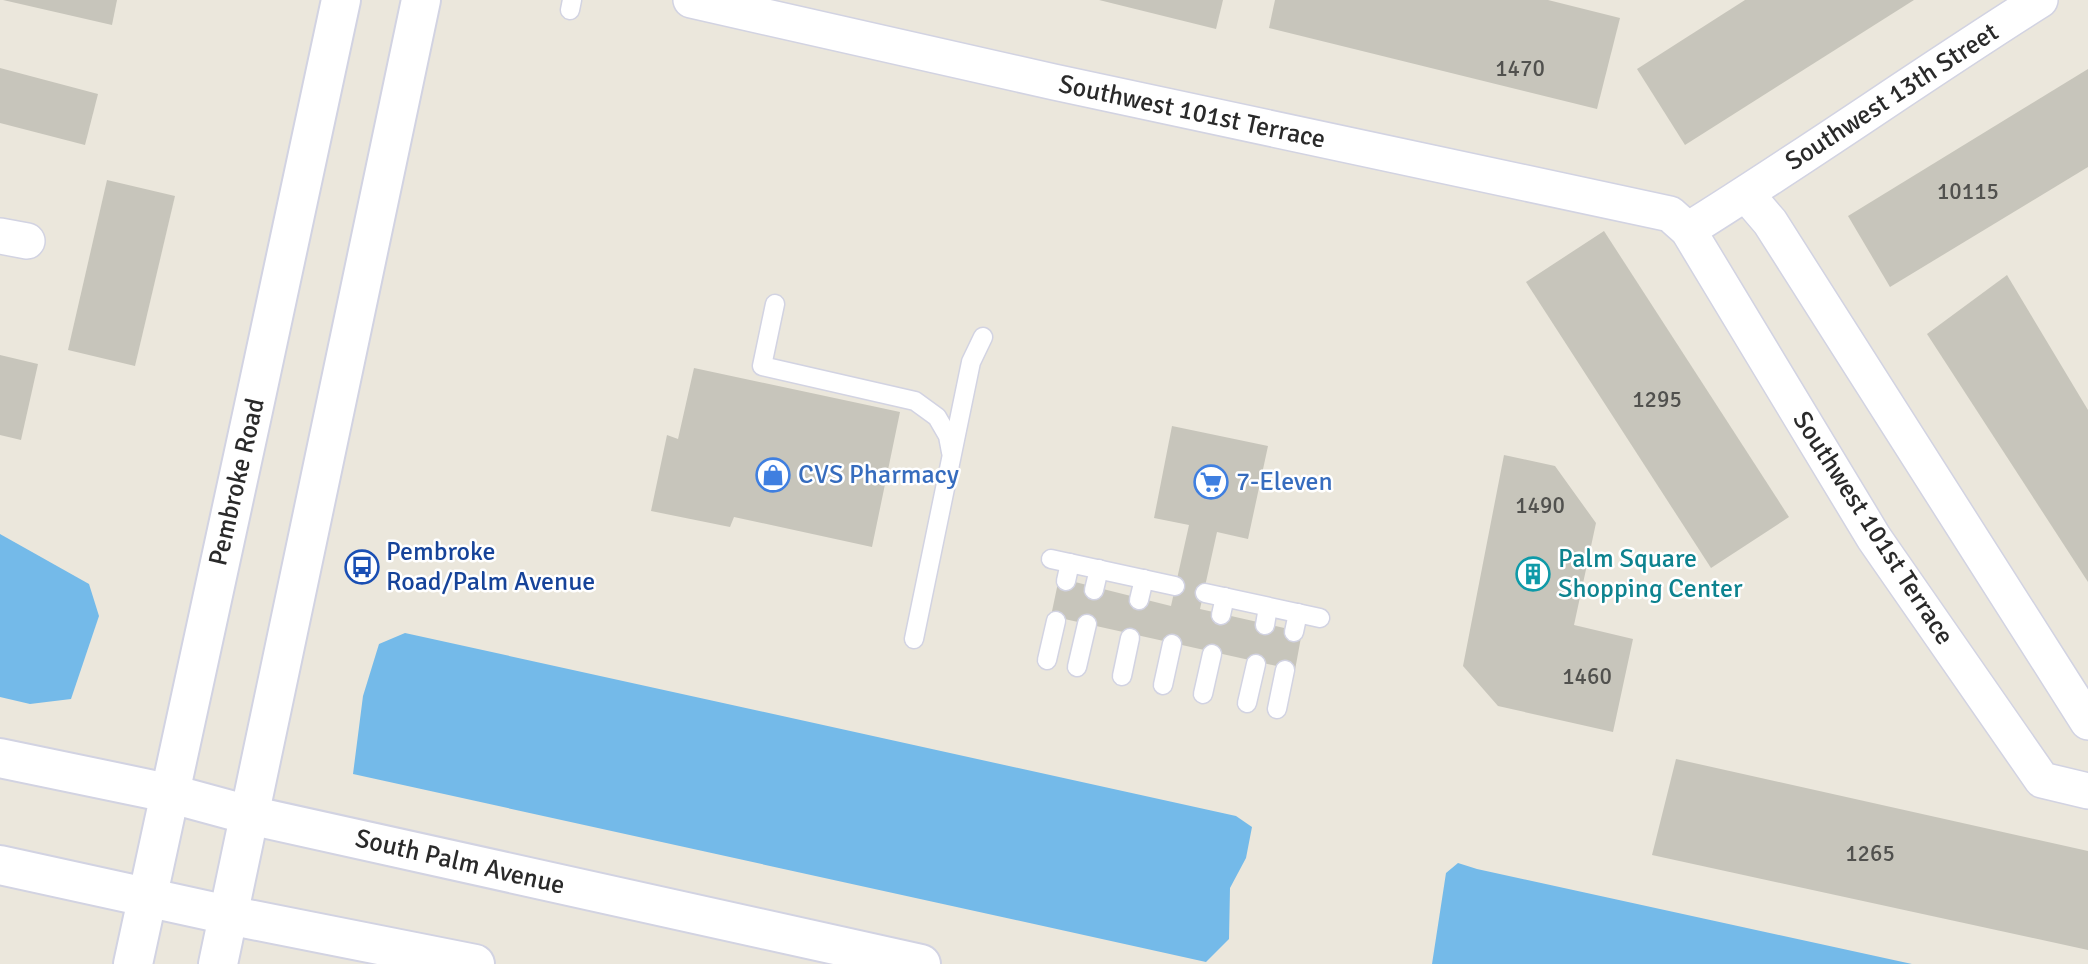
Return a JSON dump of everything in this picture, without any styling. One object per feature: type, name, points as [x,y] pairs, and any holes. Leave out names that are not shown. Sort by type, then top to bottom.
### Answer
[{"type":"main road","name":"Pembroke Road","points":[[133,964],[341,0]]},
{"type":"main road","points":[[218,964],[421,0]]},
{"type":"main road","name":"South Palm Avenue","points":[[0,758],[168,793],[249,815],[921,964]]},
{"type":"main road","points":[[0,865],[228,915],[475,964]]},
{"type":"street","name":"Southwest 101st Terrace","points":[[691,0],[1054,82],[1670,214],[1688,230],[1874,538],[2042,780],[2088,791]]},
{"type":"street","name":"Southwest 13th Street","points":[[1746,194],[1934,67],[2040,0]]},
{"type":"street","points":[[1688,230],[1746,194],[1770,222],[2088,722]]},
{"type":"lane","points":[[775,304],[762,366],[915,401],[937,416],[948,436],[952,459]]},
{"type":"lane","points":[[914,639],[971,362],[983,337]]},
{"type":"lane","points":[[1051,559],[1175,586]]},
{"type":"lane","points":[[1066,582],[1070,563]]},
{"type":"lane","points":[[1094,590],[1099,569]]},
{"type":"lane","points":[[1139,600],[1144,579]]},
{"type":"lane","points":[[1205,593],[1223,606],[1266,616],[1298,613],[1320,618]]},
{"type":"lane","points":[[1294,632],[1298,613]]},
{"type":"lane","points":[[1046,660],[1056,621]]},
{"type":"lane","points":[[1077,667],[1087,624]]},
{"type":"lane","points":[[1122,676],[1130,638]]},
{"type":"lane","points":[[1163,685],[1172,644]]},
{"type":"lane","points":[[1203,694],[1212,654]]},
{"type":"lane","points":[[1247,703],[1256,664]]},
{"type":"lane","points":[[1277,709],[1285,670]]},
{"type":"water","points":[[0,534],[89,584],[99,616],[71,699],[30,704],[0,697]]},
{"type":"water","points":[[405,633],[1236,816],[1252,827],[1246,858],[1230,888],[1229,939],[1206,962],[353,774],[363,696],[379,644]]},
{"type":"water","points":[[1458,863],[1912,964],[1432,964],[1446,873]]},
{"type":"building","points":[[3,0],[117,0],[112,25]]},
{"type":"building","points":[[1099,0],[1223,0],[1216,29]]},
{"type":"building","points":[[1275,0],[1548,0],[1620,18],[1597,109],[1269,28]]},
{"type":"building","points":[[1745,0],[1914,0],[1685,145],[1637,69]]},
{"type":"building","points":[[0,68],[98,94],[85,145],[0,123]]},
{"type":"building","points":[[2088,69],[2088,167],[1890,287],[1848,216]]},
{"type":"building","points":[[107,180],[175,196],[135,366],[68,350]]},
{"type":"building","points":[[1604,231],[1789,517],[1711,568],[1526,282]]},
{"type":"building","points":[[2007,275],[2088,410],[2088,582],[1927,334]]},
{"type":"building","points":[[0,355],[38,364],[21,440],[0,435]]},
{"type":"building","name":"CVS Pharmacy","points":[[694,368],[900,412],[872,547],[734,517],[730,527],[651,511],[667,435],[678,439]]},
{"type":"building","points":[[1172,426],[1268,446],[1248,539],[1217,532],[1200,609],[1302,632],[1295,670],[1051,616],[1059,578],[1171,606],[1189,525],[1154,518]]},
{"type":"building","name":"Palm Square Shopping Center","points":[[1504,455],[1555,466],[1596,523],[1574,625],[1633,639],[1613,732],[1498,706],[1463,666]]},
{"type":"building","points":[[1676,759],[2088,851],[2088,950],[1652,855]]},
{"type":"place","name":"CVS Pharmacy","points":[[773,475]]},
{"type":"place","name":"7-Eleven","points":[[1211,482]]},
{"type":"place","name":"Pembroke Road/Palm Avenue","points":[[362,567]]},
{"type":"place","name":"Palm Square Shopping Center","points":[[1533,574]]}]
